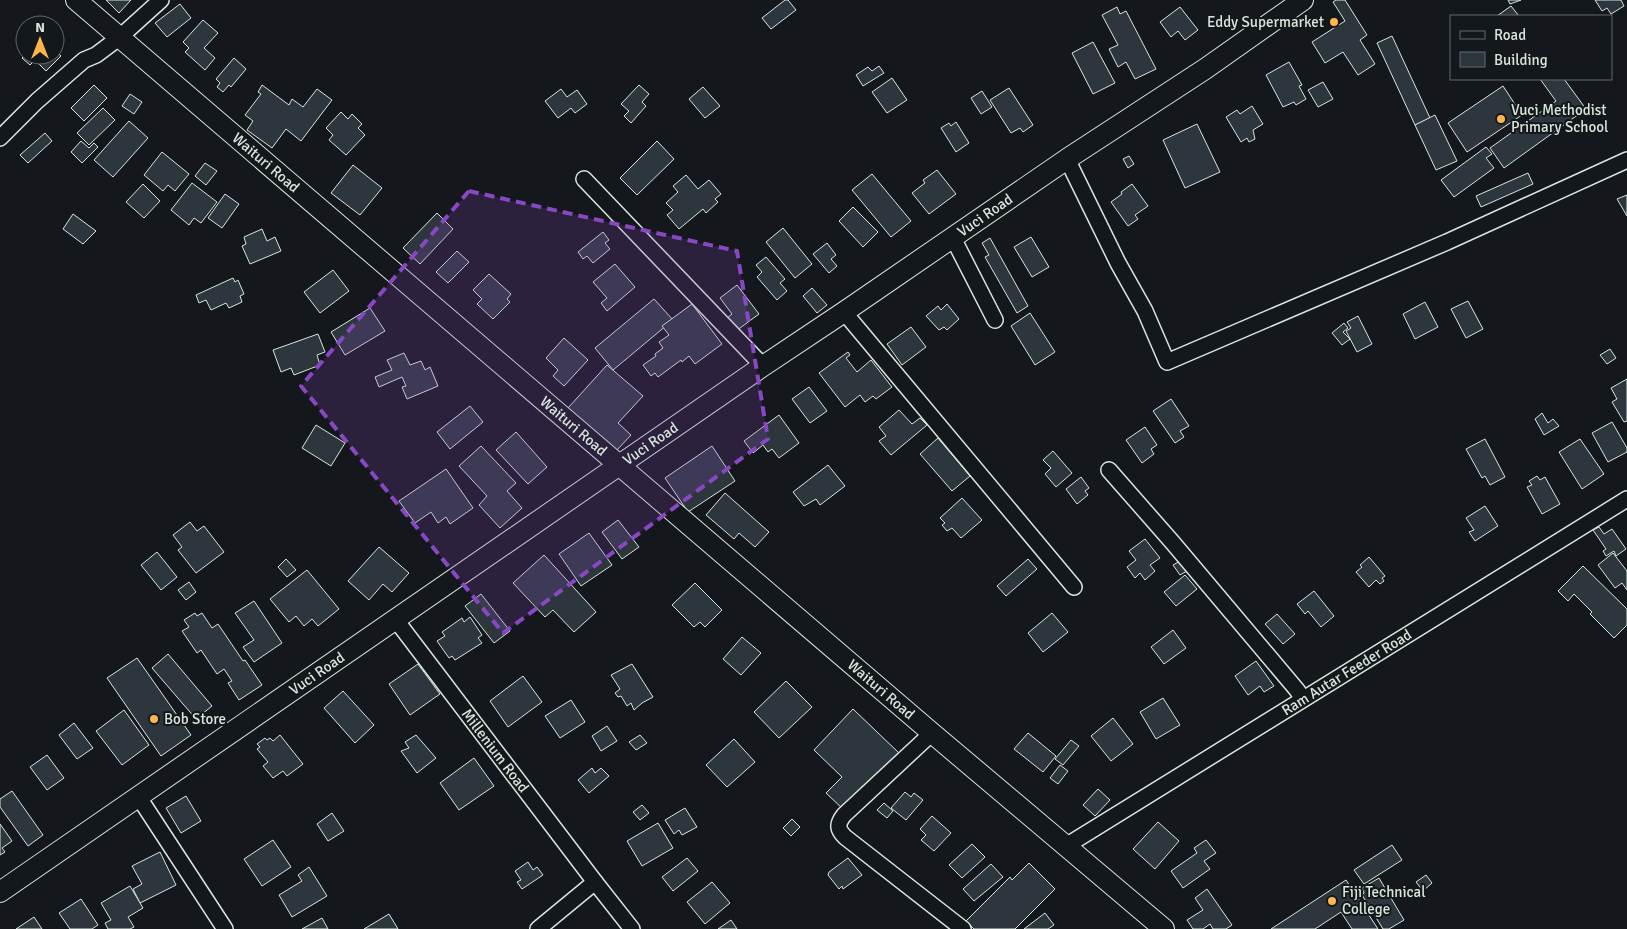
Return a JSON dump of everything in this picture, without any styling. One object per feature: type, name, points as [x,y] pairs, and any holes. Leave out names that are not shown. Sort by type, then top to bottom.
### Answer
[{"type":"main road","name":"Waituri Road","points":[[76,0],[932,733],[1164,929]]},
{"type":"main road","name":"Vuci Road","points":[[1,890],[763,366],[1067,159],[1205,69],[1303,0]]},
{"type":"street","points":[[0,138],[37,101],[78,66],[120,38],[161,0]]},
{"type":"street","points":[[1067,159],[1118,263],[1145,310],[1167,362],[1447,242],[1627,160]]},
{"type":"street","points":[[584,179],[763,366]]},
{"type":"street","points":[[953,238],[995,320]]},
{"type":"street","points":[[844,312],[1074,587]]},
{"type":"street","points":[[1109,470],[1173,543],[1303,699]]},
{"type":"street","name":"Ram Autar Feeder Road","points":[[1066,846],[1627,499]]},
{"type":"street","name":"Millenium Road","points":[[396,620],[632,929]]},
{"type":"street","points":[[932,733],[844,815],[838,827],[845,837],[963,929]]},
{"type":"street","points":[[138,796],[225,929]]},
{"type":"street","points":[[538,929],[595,882]]},
{"type":"highlighted area","points":[[469,191],[737,251],[768,439],[503,633],[301,386]]},
{"type":"building","points":[[106,0],[131,0],[119,13]]},
{"type":"building","points":[[785,0],[788,0],[796,10],[771,29],[762,18]]},
{"type":"building","points":[[1345,0],[1367,35],[1360,40],[1375,64],[1358,75],[1343,52],[1325,63],[1312,42],[1345,21],[1333,2]]},
{"type":"building","points":[[1508,0],[1521,0],[1510,4]]},
{"type":"building","points":[[1595,0],[1621,0],[1624,6],[1611,14],[1607,8],[1602,11]]},
{"type":"building","points":[[180,4],[191,18],[167,37],[155,23]]},
{"type":"building","points":[[1511,6],[1518,15],[1498,15]]},
{"type":"building","points":[[1117,7],[1120,14],[1126,11],[1156,69],[1135,79],[1126,62],[1118,67],[1109,49],[1118,45],[1102,15]]},
{"type":"building","points":[[1180,7],[1198,30],[1185,40],[1178,31],[1171,37],[1160,22]]},
{"type":"building","points":[[203,20],[218,33],[204,48],[215,58],[205,70],[185,52],[189,48],[183,42]]},
{"type":"building","points":[[1392,36],[1430,118],[1415,125],[1377,43]]},
{"type":"building","points":[[1093,42],[1115,83],[1093,94],[1072,53]]},
{"type":"building","points":[[234,58],[246,69],[231,87],[229,85],[223,92],[217,87],[220,83],[216,79]]},
{"type":"building","points":[[1289,62],[1302,85],[1299,86],[1306,99],[1296,105],[1294,102],[1283,107],[1266,75]]},
{"type":"building","points":[[40,65],[52,65],[46,71]]},
{"type":"building","points":[[879,66],[884,73],[863,86],[856,75],[868,67],[872,71]]},
{"type":"building","points":[[892,78],[907,100],[887,113],[872,92]]},
{"type":"building","points":[[1541,80],[1565,80],[1586,109],[1504,168],[1490,148],[1556,101]]},
{"type":"building","points":[[1323,82],[1333,99],[1318,107],[1308,90]]},
{"type":"building","points":[[94,85],[107,98],[84,121],[71,108]]},
{"type":"building","points":[[262,85],[289,105],[292,99],[303,107],[317,89],[332,100],[301,141],[286,129],[272,148],[247,130],[253,121],[245,115],[261,94],[258,92]]},
{"type":"building","points":[[639,85],[649,94],[642,102],[646,106],[631,123],[624,116],[629,111],[621,104]]},
{"type":"building","points":[[1503,86],[1522,115],[1467,152],[1448,123]]},
{"type":"building","points":[[703,87],[720,106],[705,118],[689,99]]},
{"type":"building","points":[[1009,88],[1033,125],[1023,132],[1020,128],[1011,133],[990,100]]},
{"type":"building","points":[[561,89],[567,97],[577,90],[587,104],[575,113],[571,108],[558,118],[545,101]]},
{"type":"building","points":[[982,91],[992,107],[981,114],[971,98]]},
{"type":"building","points":[[130,94],[142,102],[134,114],[122,106]]},
{"type":"building","points":[[1252,106],[1263,124],[1253,130],[1255,139],[1249,142],[1247,138],[1241,142],[1226,117],[1237,110],[1240,114]]},
{"type":"building","points":[[103,108],[115,120],[89,145],[77,133]]},
{"type":"building","points":[[341,112],[348,119],[352,114],[362,124],[358,128],[365,135],[346,155],[329,140],[333,135],[326,128]]},
{"type":"building","points":[[1435,115],[1457,161],[1436,170],[1415,125]]},
{"type":"building","points":[[129,121],[148,138],[113,177],[94,160]]},
{"type":"building","points":[[956,122],[969,143],[956,152],[941,128],[949,123],[951,126]]},
{"type":"building","points":[[1197,124],[1220,172],[1185,188],[1163,140]]},
{"type":"building","points":[[45,133],[52,141],[28,163],[20,155]]},
{"type":"building","points":[[81,141],[89,148],[94,143],[98,147],[82,163],[71,152]]},
{"type":"building","points":[[657,141],[674,159],[637,195],[620,178]]},
{"type":"building","points":[[1486,147],[1492,154],[1486,158],[1494,168],[1454,197],[1441,180]]},
{"type":"building","points":[[162,152],[189,174],[175,191],[168,185],[163,191],[144,175]]},
{"type":"building","points":[[1129,156],[1134,164],[1128,168],[1123,159]]},
{"type":"building","points":[[205,163],[217,171],[206,185],[195,176]]},
{"type":"building","points":[[353,165],[382,188],[360,215],[331,193]]},
{"type":"building","points":[[937,170],[956,194],[929,214],[912,193],[925,183],[923,180]]},
{"type":"building","points":[[1528,173],[1533,184],[1481,207],[1476,196]]},
{"type":"building","points":[[872,174],[911,221],[891,237],[852,190]]},
{"type":"building","points":[[686,175],[698,189],[709,180],[721,194],[715,199],[718,202],[706,213],[703,209],[679,229],[667,215],[673,210],[666,203],[678,192],[673,186]]},
{"type":"building","points":[[192,183],[217,202],[201,223],[194,218],[189,225],[171,210]]},
{"type":"building","points":[[143,184],[160,201],[144,218],[126,202]]},
{"type":"building","points":[[1132,184],[1148,206],[1135,215],[1138,219],[1128,226],[1111,202]]},
{"type":"building","points":[[225,194],[239,204],[222,228],[208,218]]},
{"type":"building","points":[[1627,195],[1627,216],[1617,199]]},
{"type":"building","points":[[853,207],[878,232],[863,247],[839,221]]},
{"type":"building","points":[[437,213],[453,229],[420,264],[403,248]]},
{"type":"building","points":[[73,214],[96,231],[83,244],[63,229]]},
{"type":"building","points":[[783,228],[812,264],[795,278],[766,242]]},
{"type":"building","points":[[262,229],[267,241],[275,237],[281,251],[250,264],[242,246],[246,244],[244,237]]},
{"type":"building","points":[[603,232],[609,240],[605,243],[610,249],[593,263],[587,256],[583,259],[578,252]]},
{"type":"building","points":[[1031,237],[1049,267],[1032,277],[1014,247]]},
{"type":"building","points":[[990,238],[1028,306],[1017,313],[985,257],[989,255],[982,243]]},
{"type":"building","points":[[827,243],[836,255],[831,259],[837,266],[829,273],[813,254]]},
{"type":"building","points":[[457,251],[469,262],[448,283],[436,272]]},
{"type":"building","points":[[766,257],[785,279],[780,283],[787,291],[777,300],[757,277],[762,272],[756,265]]},
{"type":"building","points":[[615,264],[635,287],[607,311],[601,303],[607,298],[593,282]]},
{"type":"building","points":[[333,270],[349,291],[320,313],[304,292]]},
{"type":"building","points":[[489,274],[511,294],[507,299],[510,302],[493,319],[477,304],[482,299],[473,290]]},
{"type":"building","points":[[233,278],[235,282],[238,280],[244,294],[240,296],[242,302],[229,308],[226,303],[211,310],[206,300],[199,303],[196,295]]},
{"type":"building","points":[[737,285],[759,314],[736,331],[726,319],[732,314],[720,298]]},
{"type":"building","points":[[812,288],[827,305],[817,313],[803,296]]},
{"type":"building","points":[[654,299],[673,320],[613,370],[595,348]]},
{"type":"building","points":[[1468,301],[1483,329],[1466,338],[1451,309]]},
{"type":"building","points":[[1425,302],[1438,327],[1415,339],[1403,314]]},
{"type":"building","points":[[692,304],[722,344],[695,364],[689,356],[658,377],[655,373],[651,376],[643,365],[656,356],[655,354],[663,348],[659,342],[669,335],[662,326]]},
{"type":"building","points":[[947,304],[959,319],[947,330],[944,327],[939,330],[926,316],[938,306],[941,310]]},
{"type":"building","points":[[370,308],[385,331],[345,355],[331,332]]},
{"type":"building","points":[[1030,313],[1055,352],[1035,365],[1011,326]]},
{"type":"building","points":[[1358,316],[1372,344],[1357,352],[1346,331],[1351,328],[1347,322]]},
{"type":"building","points":[[1344,323],[1348,328],[1343,332],[1350,339],[1342,345],[1332,333]]},
{"type":"building","points":[[911,327],[926,347],[902,365],[887,344]]},
{"type":"building","points":[[318,334],[325,352],[317,355],[320,365],[294,375],[291,368],[281,372],[273,350]]},
{"type":"building","points":[[564,338],[588,360],[564,386],[553,376],[558,370],[546,358]]},
{"type":"building","points":[[1610,349],[1616,358],[1607,364],[1600,355]]},
{"type":"building","points":[[848,352],[850,355],[846,358],[857,372],[871,360],[892,387],[876,399],[873,396],[865,402],[860,395],[845,407],[819,373]]},
{"type":"building","points":[[404,353],[410,365],[421,361],[425,370],[430,367],[438,386],[407,399],[402,387],[406,386],[402,377],[379,387],[375,377],[392,370],[387,360]]},
{"type":"building","points":[[607,365],[643,396],[618,423],[631,435],[616,451],[568,408]]},
{"type":"building","points":[[1627,379],[1627,421],[1624,422],[1612,402],[1617,399],[1611,388]]},
{"type":"building","points":[[809,387],[827,411],[810,423],[792,399]]},
{"type":"building","points":[[1171,399],[1189,426],[1180,431],[1184,437],[1175,443],[1153,411]]},
{"type":"building","points":[[470,406],[483,422],[450,449],[437,432]]},
{"type":"building","points":[[899,410],[912,424],[920,418],[927,425],[891,455],[879,441],[886,436],[879,427]]},
{"type":"building","points":[[1542,413],[1548,423],[1553,419],[1559,426],[1544,435],[1535,419]]},
{"type":"building","points":[[779,415],[799,443],[779,458],[772,449],[768,452],[763,445],[753,453],[744,441]]},
{"type":"building","points":[[1612,422],[1627,448],[1627,452],[1608,462],[1592,433]]},
{"type":"building","points":[[316,425],[345,443],[331,466],[302,448]]},
{"type":"building","points":[[1145,427],[1157,445],[1151,449],[1154,454],[1142,463],[1126,440]]},
{"type":"building","points":[[516,432],[547,467],[528,484],[496,450]]},
{"type":"building","points":[[938,438],[970,476],[952,491],[920,454]]},
{"type":"building","points":[[1485,439],[1505,477],[1490,485],[1485,476],[1482,478],[1466,449]]},
{"type":"building","points":[[1580,439],[1604,474],[1582,489],[1559,452]]},
{"type":"building","points":[[481,446],[516,483],[507,491],[522,508],[500,528],[479,505],[487,496],[459,466]]},
{"type":"building","points":[[712,446],[735,481],[688,512],[665,478]]},
{"type":"building","points":[[1053,451],[1072,473],[1056,487],[1045,474],[1051,468],[1043,460]]},
{"type":"building","points":[[828,465],[845,486],[820,505],[816,499],[804,506],[793,492]]},
{"type":"building","points":[[446,469],[473,508],[450,524],[446,517],[438,523],[431,512],[415,523],[399,501]]},
{"type":"building","points":[[1537,476],[1540,480],[1545,477],[1560,504],[1542,514],[1527,487],[1532,485],[1529,481]]},
{"type":"building","points":[[1081,477],[1089,488],[1085,491],[1088,495],[1077,504],[1066,489]]},
{"type":"building","points":[[725,493],[769,532],[755,547],[739,533],[734,539],[706,515]]},
{"type":"building","points":[[962,498],[982,520],[961,538],[952,528],[947,531],[942,525],[945,523],[940,518]]},
{"type":"building","points":[[1485,506],[1498,526],[1475,541],[1469,532],[1474,530],[1466,518]]},
{"type":"building","points":[[618,520],[639,547],[622,559],[602,532]]},
{"type":"building","points":[[190,522],[197,531],[204,526],[224,552],[196,573],[178,550],[182,547],[173,535]]},
{"type":"building","points":[[1599,527],[1604,534],[1612,529],[1626,549],[1616,556],[1614,551],[1606,556],[1603,551],[1606,549],[1593,530]]},
{"type":"building","points":[[589,533],[612,565],[581,586],[559,554]]},
{"type":"building","points":[[1145,539],[1160,558],[1150,565],[1155,571],[1145,580],[1140,573],[1135,578],[1127,567],[1136,560],[1129,551]]},
{"type":"building","points":[[379,547],[409,573],[392,592],[383,584],[369,600],[348,581]]},
{"type":"building","points":[[157,552],[177,577],[161,590],[141,565]]},
{"type":"building","points":[[1613,553],[1627,571],[1627,590],[1622,583],[1615,588],[1598,565]]},
{"type":"building","points":[[544,555],[596,612],[574,632],[553,610],[545,617],[513,583]]},
{"type":"building","points":[[1369,557],[1385,576],[1382,578],[1384,581],[1380,584],[1376,580],[1369,587],[1356,572],[1362,567],[1360,565]]},
{"type":"building","points":[[286,559],[296,570],[287,577],[278,567]]},
{"type":"building","points":[[1028,559],[1037,569],[1006,596],[997,586]]},
{"type":"building","points":[[1180,561],[1187,571],[1180,575],[1173,565]]},
{"type":"building","points":[[1583,566],[1627,609],[1627,625],[1614,638],[1590,614],[1592,612],[1574,594],[1568,601],[1558,591]]},
{"type":"building","points":[[307,570],[339,609],[318,626],[312,619],[304,626],[296,616],[289,622],[270,599]]},
{"type":"building","points":[[1185,575],[1197,589],[1176,606],[1164,592]]},
{"type":"building","points":[[189,582],[196,592],[186,600],[178,590]]},
{"type":"building","points":[[695,583],[722,610],[705,627],[700,622],[694,627],[672,605]]},
{"type":"building","points":[[1314,591],[1334,616],[1321,627],[1308,611],[1305,614],[1297,604]]},
{"type":"building","points":[[481,594],[510,631],[494,643],[465,606]]},
{"type":"building","points":[[254,601],[282,643],[254,662],[243,647],[254,640],[235,613]]},
{"type":"building","points":[[195,613],[197,616],[202,613],[212,628],[218,624],[262,685],[239,700],[228,683],[232,681],[224,669],[217,674],[201,650],[197,653],[182,631],[189,627],[184,620]]},
{"type":"building","points":[[1052,613],[1068,632],[1043,652],[1028,633]]},
{"type":"building","points":[[1277,614],[1295,634],[1283,644],[1265,624]]},
{"type":"building","points":[[470,617],[482,635],[478,638],[482,643],[455,660],[452,656],[449,658],[437,641],[445,636],[442,632],[462,618],[464,622]]},
{"type":"building","points":[[1173,630],[1186,648],[1164,664],[1151,647]]},
{"type":"building","points":[[742,637],[761,653],[741,675],[723,659]]},
{"type":"building","points":[[168,654],[212,706],[196,719],[152,668]]},
{"type":"building","points":[[137,658],[191,735],[161,756],[107,678]]},
{"type":"building","points":[[1256,661],[1274,686],[1264,692],[1260,686],[1248,695],[1235,676]]},
{"type":"building","points":[[418,664],[440,694],[410,715],[389,684]]},
{"type":"building","points":[[632,664],[653,697],[634,710],[631,703],[627,706],[621,696],[618,697],[615,693],[620,689],[611,675]]},
{"type":"building","points":[[523,676],[542,702],[508,727],[490,701]]},
{"type":"building","points":[[786,681],[812,707],[779,738],[754,712]]},
{"type":"building","points":[[343,691],[374,725],[355,743],[324,708]]},
{"type":"building","points":[[1163,698],[1180,725],[1156,739],[1140,712]]},
{"type":"building","points":[[571,700],[585,722],[560,738],[545,716]]},
{"type":"building","points":[[853,709],[899,753],[844,810],[826,793],[842,777],[814,750]]},
{"type":"building","points":[[124,710],[149,745],[122,765],[96,731]]},
{"type":"building","points":[[1113,718],[1133,744],[1111,761],[1091,736]]},
{"type":"building","points":[[74,723],[93,748],[77,759],[59,735]]},
{"type":"building","points":[[607,726],[617,741],[601,751],[592,736]]},
{"type":"building","points":[[1028,733],[1056,756],[1043,772],[1014,749]]},
{"type":"building","points":[[280,735],[303,764],[287,776],[283,771],[273,778],[263,766],[268,762],[257,749],[260,747],[257,744],[265,738],[267,740],[270,738],[273,741]]},
{"type":"building","points":[[416,735],[436,758],[417,773],[401,751],[409,748],[405,742]]},
{"type":"building","points":[[640,735],[647,743],[636,750],[629,742]]},
{"type":"building","points":[[734,739],[755,762],[727,787],[706,765]]},
{"type":"building","points":[[1071,740],[1079,746],[1063,765],[1055,759]]},
{"type":"building","points":[[47,755],[64,778],[47,790],[30,767]]},
{"type":"building","points":[[474,758],[494,786],[459,810],[440,783]]},
{"type":"building","points":[[1060,765],[1068,771],[1058,784],[1050,778]]},
{"type":"building","points":[[592,768],[595,773],[601,768],[609,776],[589,793],[578,780]]},
{"type":"building","points":[[1098,789],[1110,800],[1095,816],[1083,805]]},
{"type":"building","points":[[12,791],[43,835],[28,846],[0,807],[0,799]]},
{"type":"building","points":[[905,792],[911,797],[914,793],[923,800],[906,820],[891,808]]},
{"type":"building","points":[[186,796],[201,821],[181,833],[166,808]]},
{"type":"building","points":[[884,803],[893,811],[887,818],[877,810]]},
{"type":"building","points":[[642,805],[649,813],[640,820],[633,812]]},
{"type":"building","points":[[685,808],[697,827],[682,835],[679,830],[674,834],[665,820]]},
{"type":"building","points":[[332,813],[344,831],[328,841],[317,824]]},
{"type":"building","points":[[932,816],[951,833],[934,851],[921,840],[926,835],[920,829]]},
{"type":"building","points":[[792,819],[800,827],[791,836],[783,828]]},
{"type":"building","points":[[1158,822],[1179,841],[1155,869],[1133,849]]},
{"type":"building","points":[[658,823],[673,848],[642,866],[627,841]]},
{"type":"building","points":[[0,824],[12,841],[2,848],[5,852],[0,855]]},
{"type":"building","points":[[273,840],[291,867],[262,886],[244,859]]},
{"type":"building","points":[[1206,840],[1216,853],[1204,861],[1210,869],[1183,888],[1171,871],[1197,853],[1194,848]]},
{"type":"building","points":[[972,844],[985,857],[962,878],[949,865]]},
{"type":"building","points":[[1392,845],[1402,860],[1364,884],[1354,870]]},
{"type":"building","points":[[160,852],[176,885],[140,903],[133,889],[142,884],[132,866]]},
{"type":"building","points":[[687,858],[698,871],[673,891],[662,877]]},
{"type":"building","points":[[848,858],[862,875],[843,889],[842,886],[839,889],[828,875],[829,872]]},
{"type":"building","points":[[528,862],[533,870],[537,867],[543,875],[522,889],[517,882],[521,880],[515,871]]},
{"type":"building","points":[[1029,863],[1055,889],[1015,929],[974,929],[966,921],[1010,877],[1012,880]]},
{"type":"building","points":[[991,864],[1003,877],[974,901],[963,889]]},
{"type":"building","points":[[309,867],[327,896],[292,917],[279,895],[302,881],[298,875]]},
{"type":"building","points":[[1426,875],[1432,883],[1423,891],[1416,882]]},
{"type":"building","points":[[1379,878],[1404,920],[1389,929],[1383,929],[1362,895],[1364,893],[1362,888]]},
{"type":"building","name":"Fiji Technical College","points":[[1346,880],[1378,929],[1352,929],[1341,912],[1315,929],[1271,929]]},
{"type":"building","points":[[712,882],[730,903],[705,924],[687,902]]},
{"type":"building","points":[[130,886],[143,908],[128,917],[134,927],[130,929],[108,929],[105,923],[111,920],[101,903]]},
{"type":"building","points":[[1207,889],[1232,925],[1226,929],[1213,929],[1210,924],[1203,929],[1193,929],[1187,920],[1203,910],[1195,898]]},
{"type":"building","points":[[81,899],[98,925],[92,929],[70,929],[59,913]]},
{"type":"building","points":[[1045,913],[1054,925],[1048,929],[1024,929]]},
{"type":"building","points":[[389,914],[398,929],[364,929]]},
{"type":"building","points":[[34,917],[42,929],[16,929]]},
{"type":"building","points":[[322,918],[328,929],[302,929]]},
{"type":"building","points":[[731,920],[737,929],[718,929]]},
{"type":"place","name":"Eddy Supermarket","points":[[1334,22]]},
{"type":"place","name":"Vuci Methodist Primary School","points":[[1501,119]]},
{"type":"place","name":"Bob Store","points":[[154,719]]},
{"type":"place","name":"Fiji Technical College","points":[[1332,901]]}]
